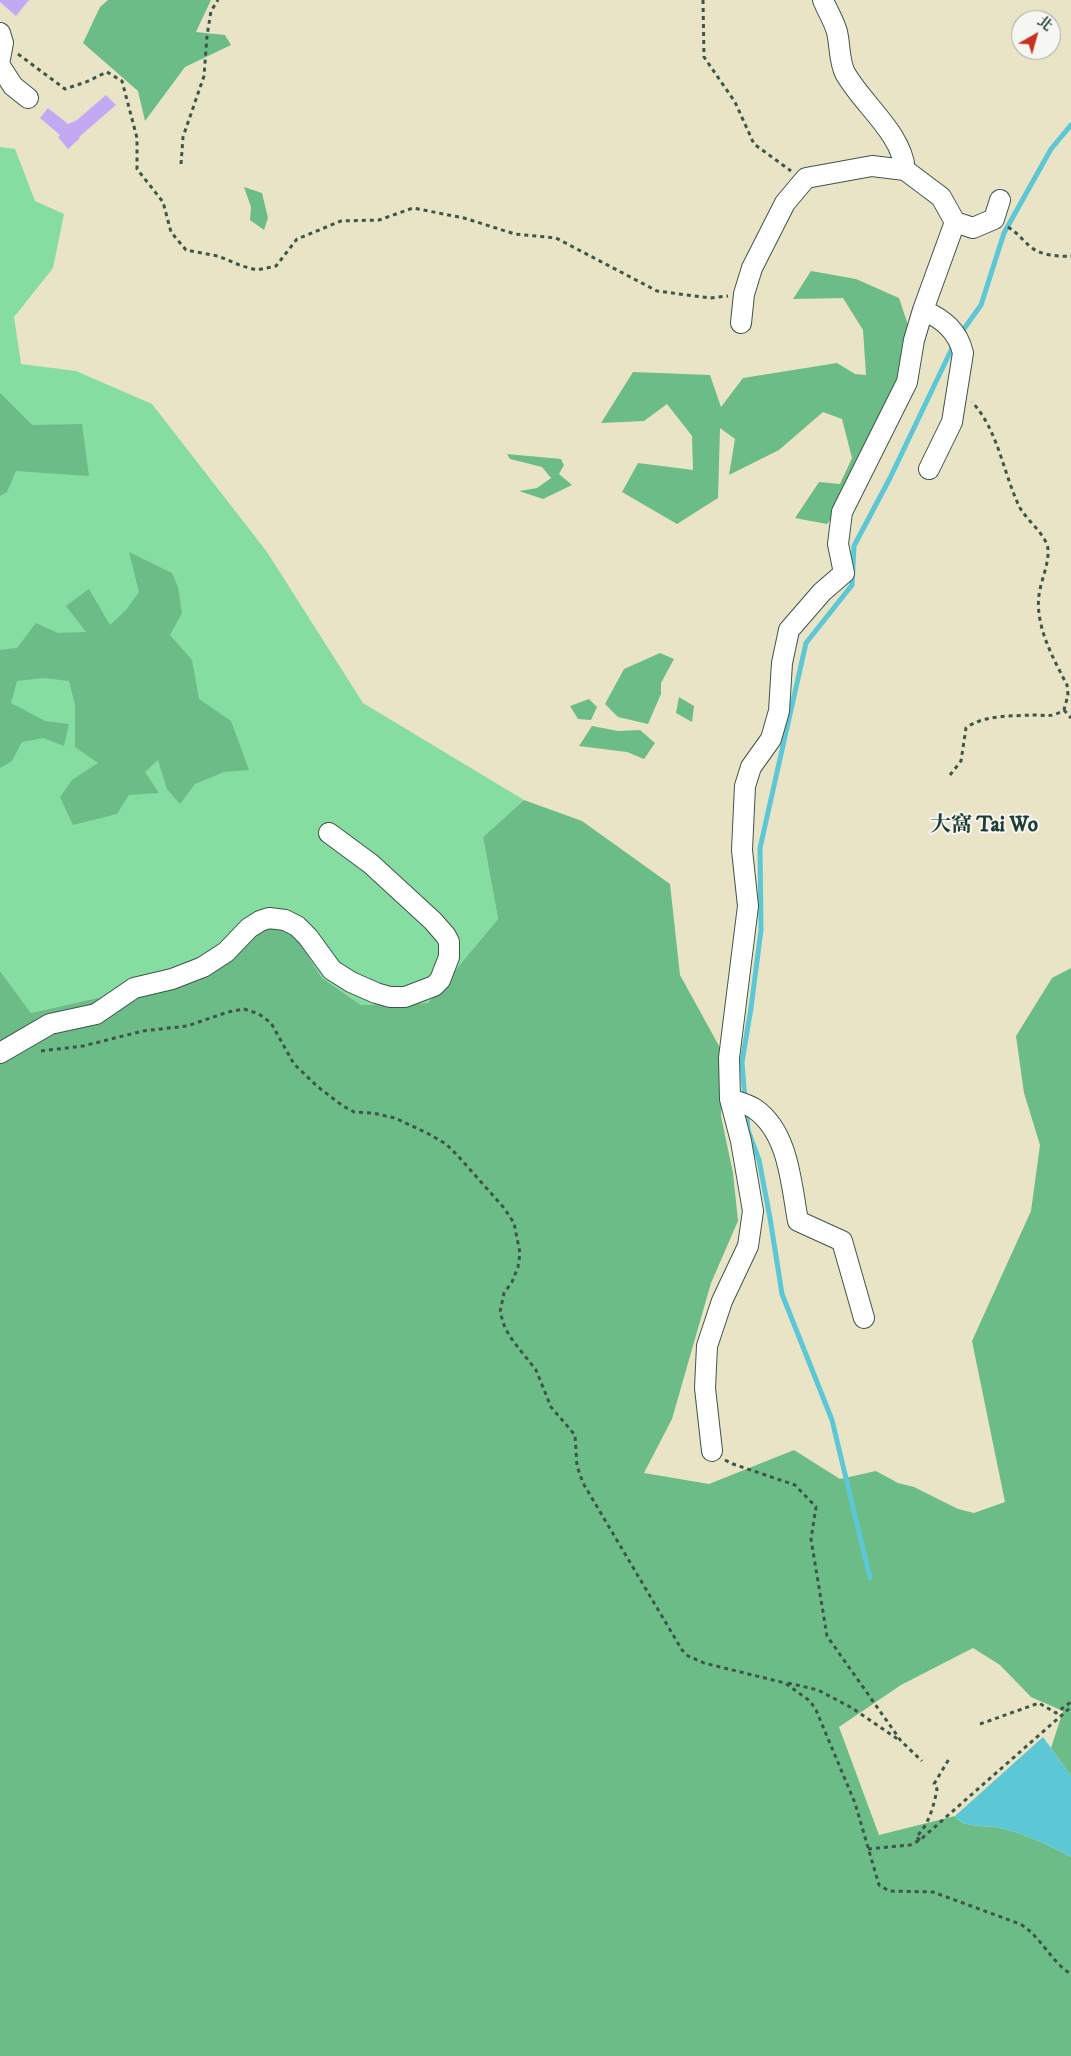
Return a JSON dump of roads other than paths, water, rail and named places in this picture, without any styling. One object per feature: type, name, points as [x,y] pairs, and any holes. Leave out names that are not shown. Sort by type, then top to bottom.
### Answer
[{"type":"street","points":[[823,0],[837,31],[844,71],[864,101],[893,137],[904,156],[905,170]]},
{"type":"street","points":[[0,66],[13,86],[28,98]]},
{"type":"street","points":[[740,323],[744,294],[752,268],[785,203],[806,178],[872,166],[905,170],[941,197],[955,222],[973,228],[994,219],[1000,200]]},
{"type":"street","points":[[712,1452],[705,1388],[707,1346],[722,1301],[748,1246],[753,1211],[730,1100],[729,1058],[748,906],[742,850],[745,786],[751,767],[771,738],[779,711],[782,663],[789,630],[822,592],[844,573],[838,544],[842,512],[908,382],[914,340],[955,222]]},
{"type":"street","points":[[923,310],[936,316],[956,335],[964,353],[952,422],[929,469]]},
{"type":"street","points":[[0,1053],[50,1024],[96,1014],[134,988],[172,979],[203,967],[226,952],[249,928],[269,918],[285,920],[297,926],[308,937],[332,970],[376,993],[390,997],[405,997],[434,986],[440,980],[449,957],[449,942],[446,936],[371,864],[330,833]]},
{"type":"street","points":[[730,1100],[754,1108],[771,1123],[783,1148],[798,1221],[842,1241],[864,1318]]},
{"type":"water","points":[[1043,1737],[1071,1776],[1071,1857],[1024,1835],[995,1827],[968,1824],[958,1820],[955,1816]]},
{"type":"waterway","points":[[961,333],[981,305],[1004,233],[1051,149],[1071,125]]},
{"type":"waterway","points":[[745,1100],[742,1062],[761,930],[760,848],[806,643],[852,585],[854,546],[890,478],[955,342]]},
{"type":"waterway","points":[[746,1109],[748,1130],[759,1160],[782,1294],[832,1420],[870,1578]]},
{"type":"district","name":"大窩 Tai Wo","points":[[984,827]]}]
